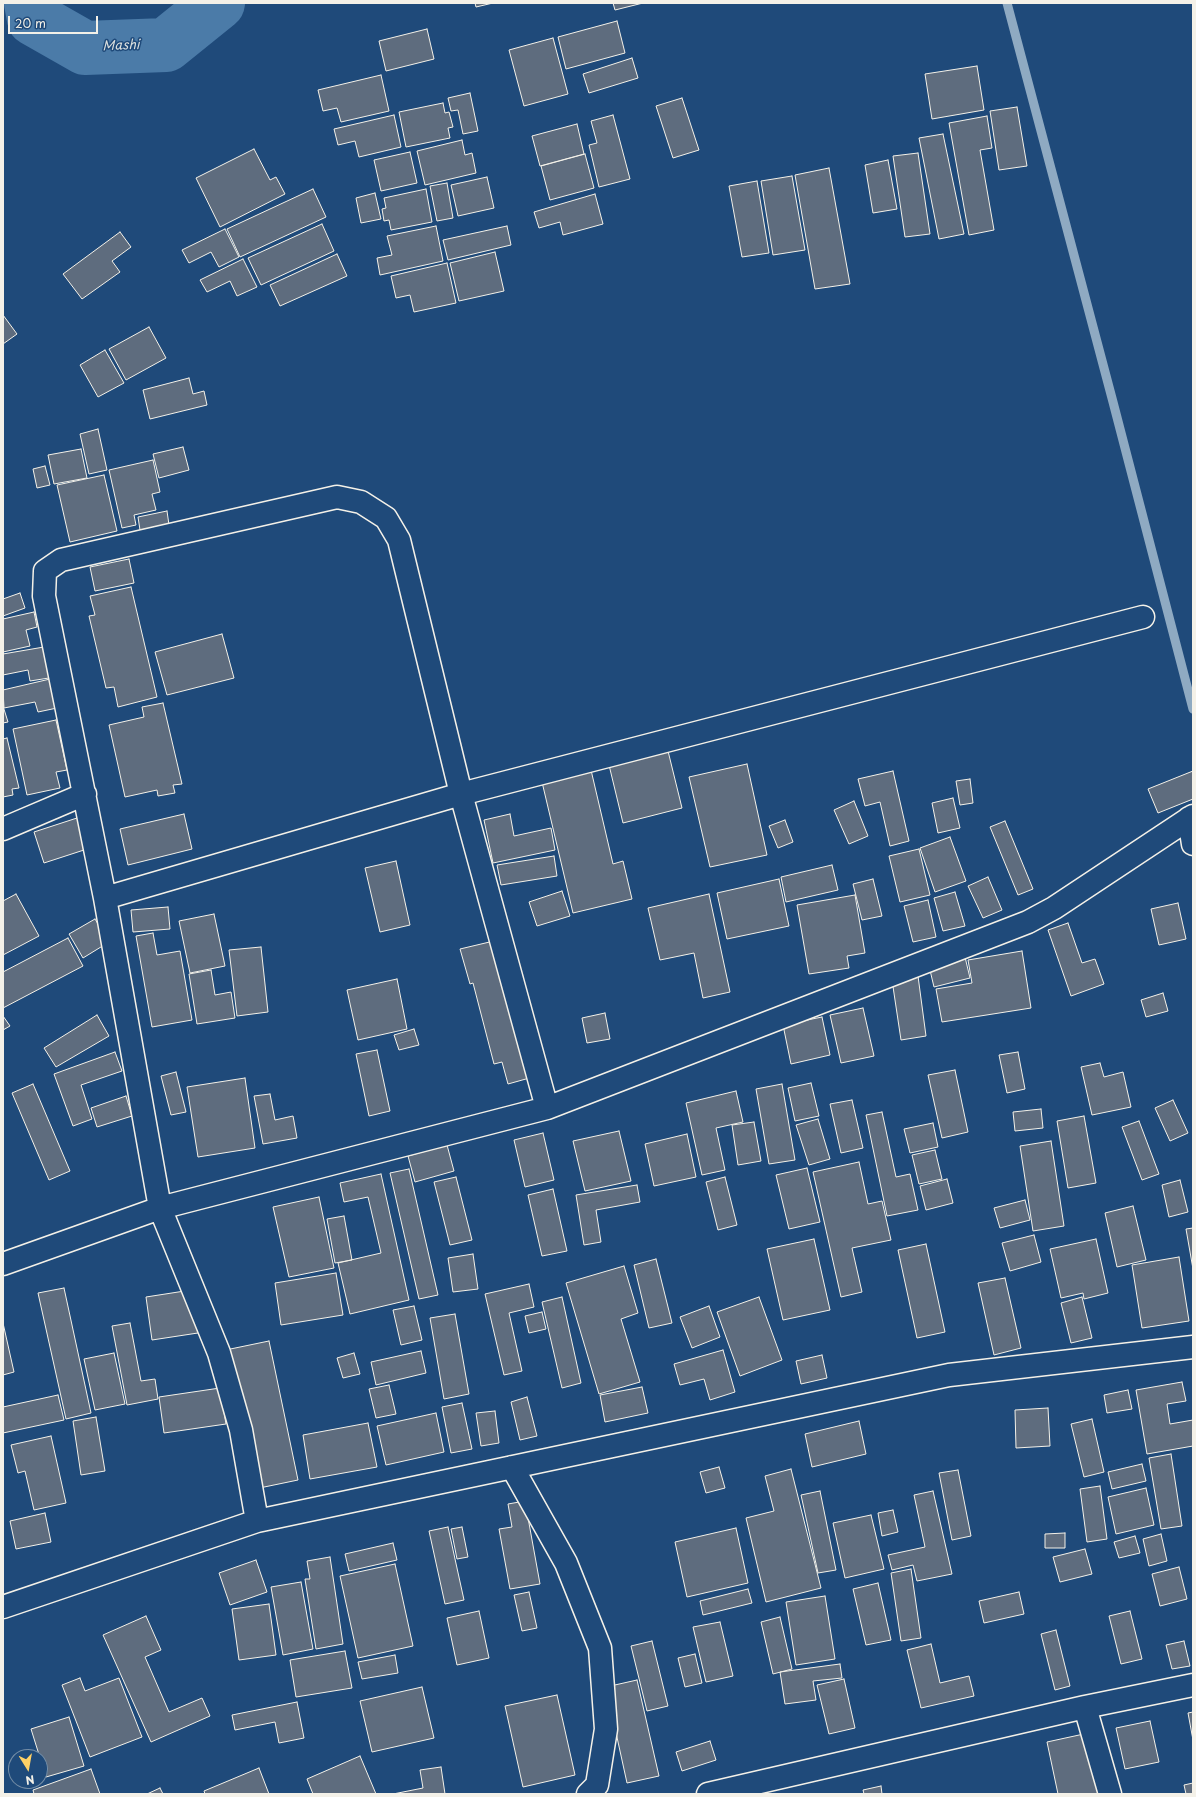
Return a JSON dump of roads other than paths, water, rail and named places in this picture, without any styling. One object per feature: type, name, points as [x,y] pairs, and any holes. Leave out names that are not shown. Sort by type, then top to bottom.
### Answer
[{"type":"street","points":[[257,1521],[241,1430],[220,1353],[160,1208],[105,898],[44,596],[45,571],[61,560],[337,497],[361,502],[386,518],[399,540],[461,794],[547,1108]]},
{"type":"street","points":[[105,898],[461,794],[1143,617]]},
{"type":"street","points":[[3,829],[85,794]]},
{"type":"street","points":[[3,1264],[160,1208],[547,1108],[1028,922],[1054,908],[1191,817],[1193,844]]},
{"type":"street","points":[[3,1608],[257,1521],[949,1375],[1193,1347]]},
{"type":"street","points":[[512,1467],[566,1563],[600,1648],[606,1729],[597,1786],[588,1794]]},
{"type":"street","points":[[708,1794],[1085,1707],[1193,1685]]},
{"type":"street","points":[[1085,1707],[1110,1794]]},
{"type":"waterway","name":"Mashi","points":[[31,3],[34,19],[85,48],[166,45],[218,3]]},
{"type":"waterway","points":[[1007,3],[1193,709]]}]
